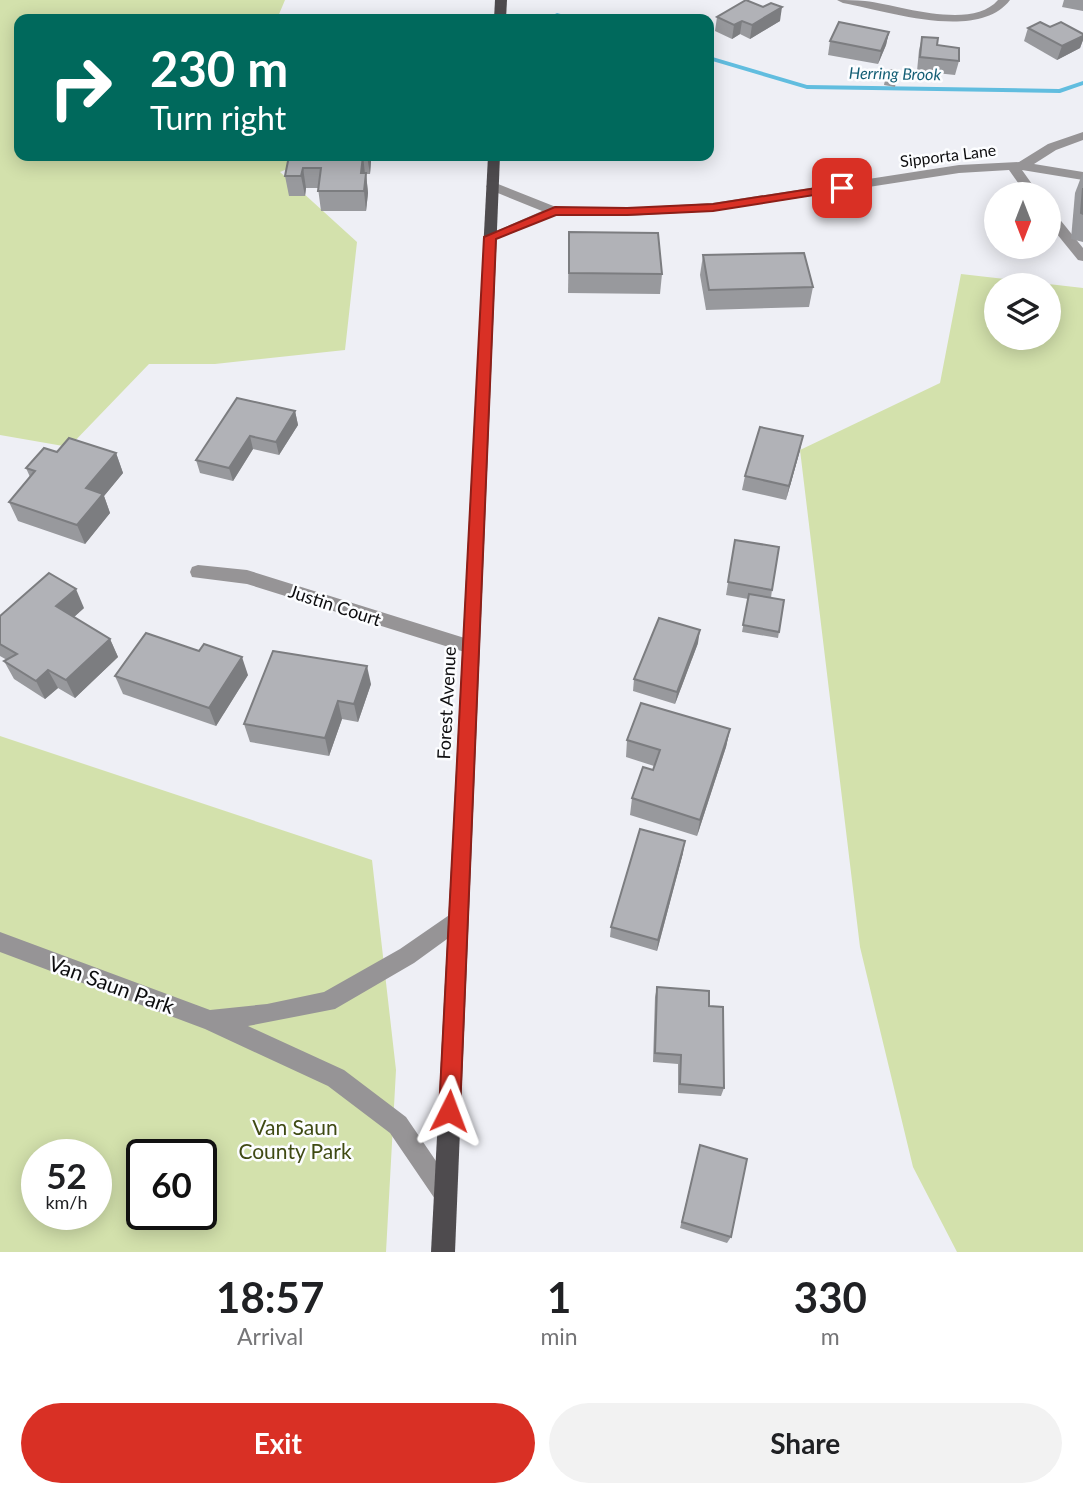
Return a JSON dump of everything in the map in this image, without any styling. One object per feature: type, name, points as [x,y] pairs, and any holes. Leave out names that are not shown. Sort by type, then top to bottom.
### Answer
[{"type":"main road","name":"Forest Avenue","points":[[443,1252],[494,161]]},
{"type":"street","points":[[843,0],[961,19],[993,11],[1004,0]]},
{"type":"street","points":[[1026,182],[1017,166],[1052,147],[1083,136]]},
{"type":"street","name":"Sipporta Lane","points":[[555,211],[627,212],[713,207],[959,169],[1017,166],[1083,176]]},
{"type":"street","points":[[492,186],[555,211]]},
{"type":"street","points":[[490,237],[555,211]]},
{"type":"street","points":[[1061,230],[1083,257]]},
{"type":"street","name":"Justin Court","points":[[198,572],[247,577],[471,647]]},
{"type":"street","name":"Van Saun Park","points":[[210,1020],[267,1014],[327,1002],[407,956],[458,919]]},
{"type":"street","name":"Van Saun Park","points":[[7,945],[210,1020],[335,1078],[398,1125],[446,1194]]},
{"type":"green space","points":[[0,0],[285,0],[279,14],[14,14],[14,161],[307,161],[280,172],[357,242],[345,350],[215,364],[149,364],[69,447],[0,435]]},
{"type":"green space","points":[[961,274],[984,277],[984,350],[1061,350],[1061,285],[1083,288],[1083,1252],[957,1252],[913,1167],[860,947],[800,450],[940,383]]},
{"type":"green space","name":"Van Saun County Park","points":[[0,736],[372,860],[396,1070],[386,1252],[0,1252]]},
{"type":"building","points":[[746,0],[763,7],[771,3],[782,7],[752,25],[742,21],[734,25],[717,17]]},
{"type":"building","points":[[839,22],[889,32],[881,51],[830,41]]},
{"type":"building","points":[[1040,22],[1050,27],[1061,22],[1083,36],[1062,46],[1028,28]]},
{"type":"building","points":[[922,37],[938,38],[937,45],[959,48],[959,61],[920,57]]},
{"type":"building","points":[[887,70],[898,71],[896,80],[886,78]]},
{"type":"building","points":[[288,161],[362,161],[361,173],[366,173],[364,191],[318,191],[321,168],[303,168],[301,176],[285,176]]},
{"type":"building","points":[[569,232],[658,233],[662,274],[569,273]]},
{"type":"building","points":[[804,253],[813,287],[709,290],[703,255]]},
{"type":"building","points":[[237,398],[295,411],[276,442],[250,436],[229,468],[196,460]]},
{"type":"building","points":[[760,427],[803,436],[789,486],[745,476]]},
{"type":"building","points":[[69,438],[116,453],[86,488],[103,494],[77,525],[9,502],[35,471],[26,468],[44,448],[57,452]]},
{"type":"building","points":[[735,540],[779,547],[772,590],[728,582]]},
{"type":"building","points":[[49,573],[76,589],[56,606],[110,639],[66,680],[48,670],[36,681],[4,661],[17,654],[0,644],[0,616]]},
{"type":"building","points":[[749,594],[784,600],[779,632],[743,625]]},
{"type":"building","points":[[659,618],[700,630],[677,692],[634,679]]},
{"type":"building","points":[[146,633],[199,651],[204,644],[242,657],[209,708],[115,676]]},
{"type":"building","points":[[273,651],[367,666],[354,704],[338,701],[325,738],[244,724]]},
{"type":"building","points":[[641,703],[730,729],[700,820],[632,798],[643,767],[653,770],[660,750],[627,740]]},
{"type":"building","points":[[640,829],[685,841],[658,940],[611,927]]},
{"type":"building","points":[[657,987],[709,991],[709,1006],[723,1007],[724,1088],[680,1084],[681,1055],[655,1053]]},
{"type":"building","points":[[700,1145],[747,1159],[731,1237],[682,1222]]},
{"type":"waterway","name":"Herring Brook","points":[[714,59],[807,87],[1060,91],[1083,83]]},
{"type":"route","points":[[449,1111],[490,237],[555,211],[627,212],[713,207],[842,188]]}]
